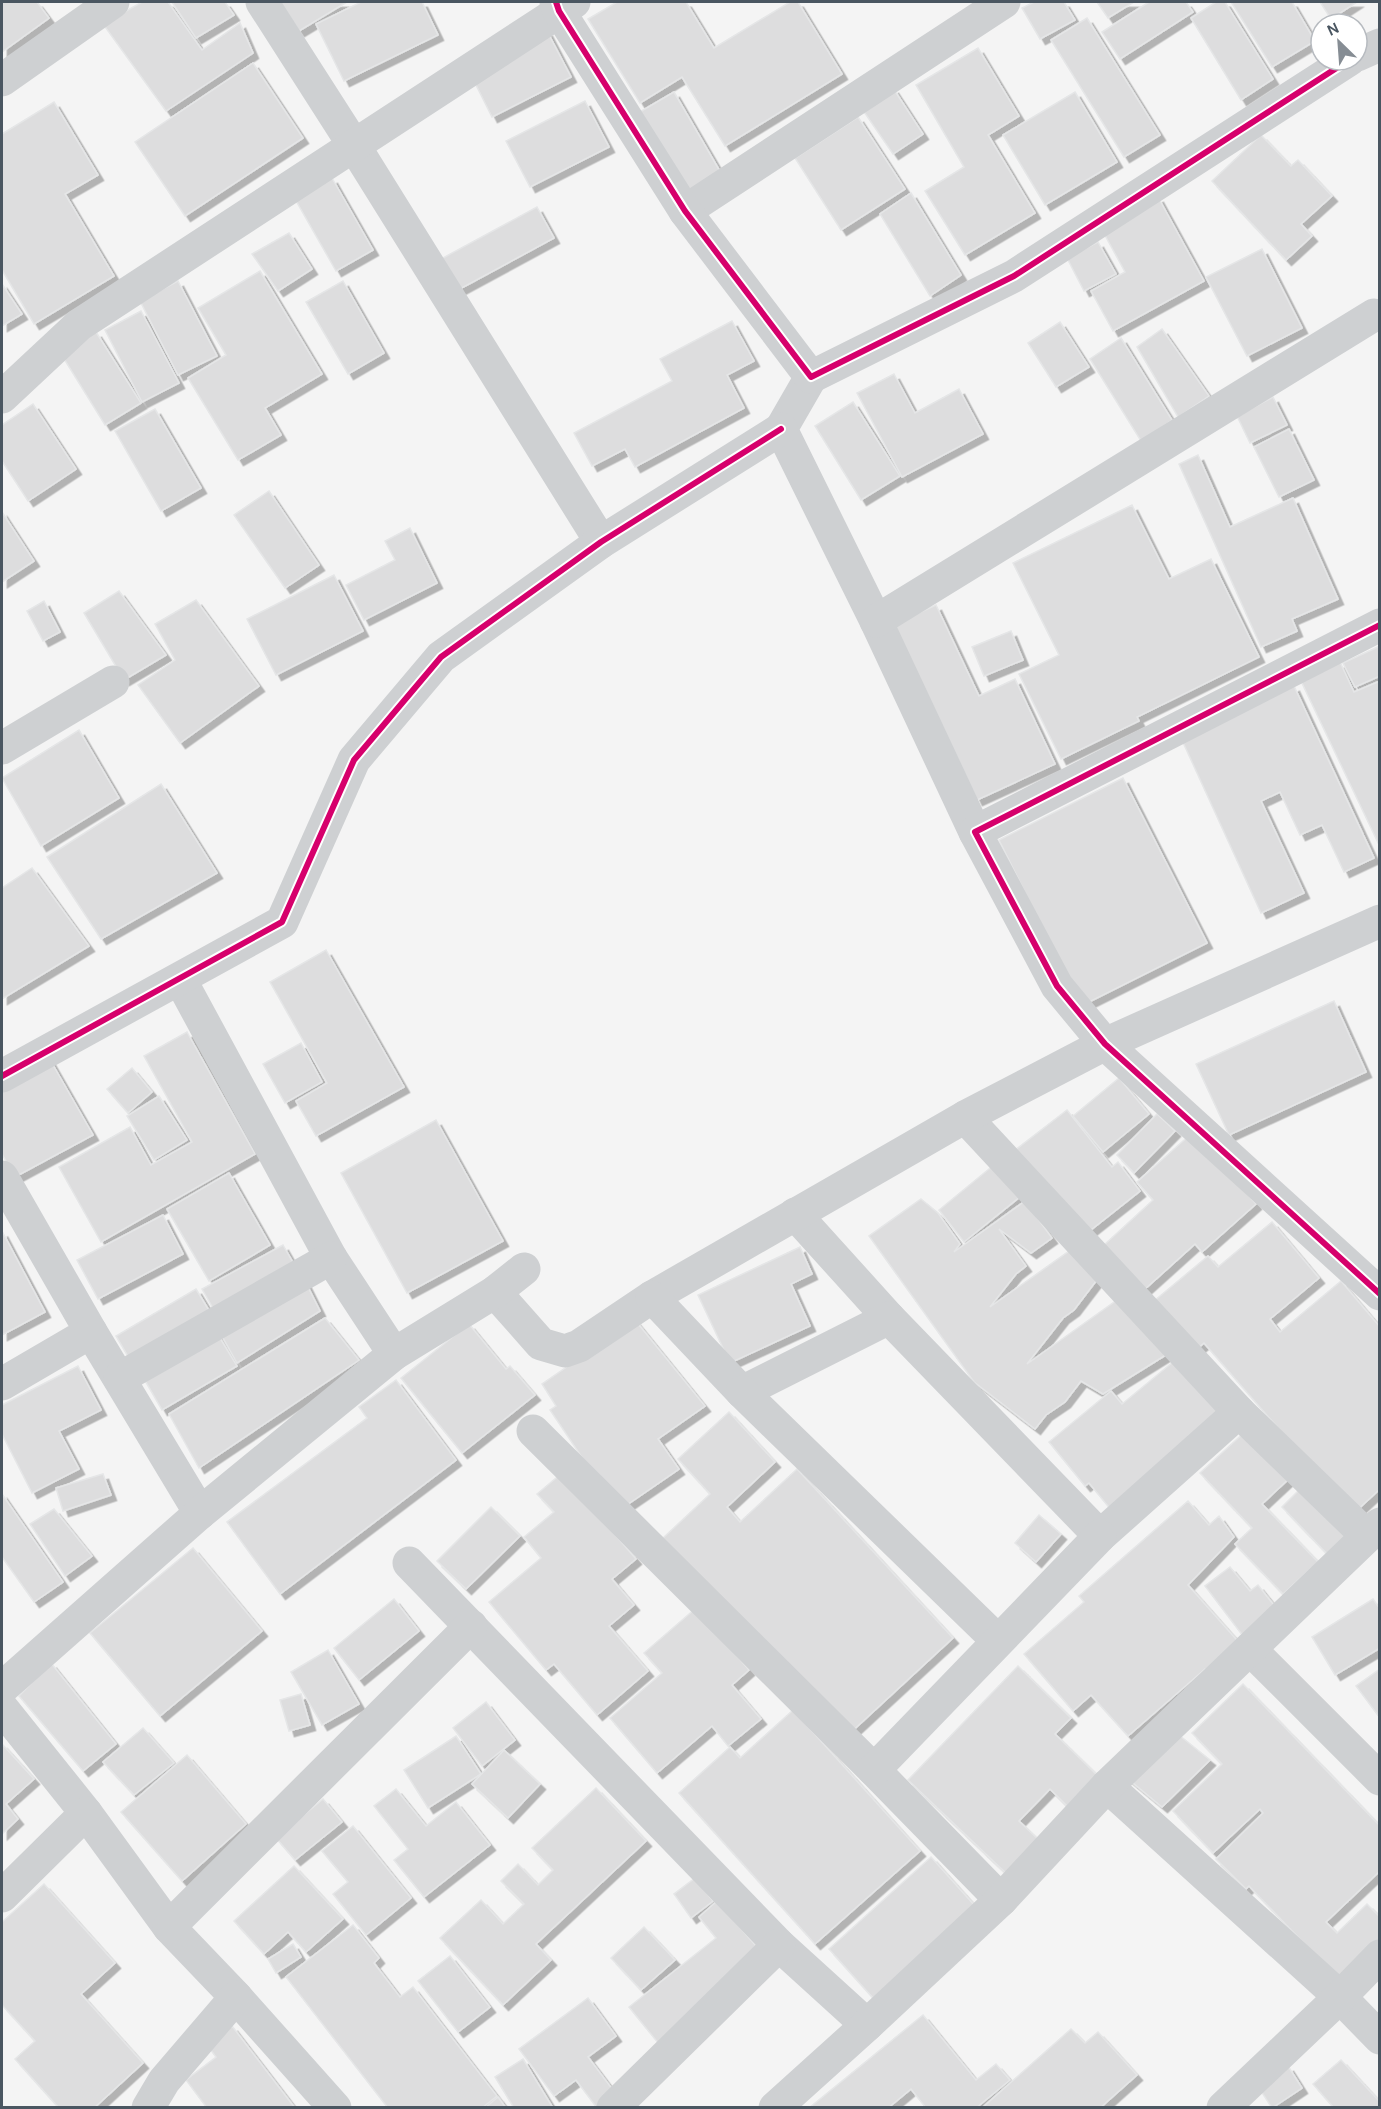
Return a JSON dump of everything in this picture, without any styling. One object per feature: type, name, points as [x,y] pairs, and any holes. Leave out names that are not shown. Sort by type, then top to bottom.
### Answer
[{"type":"street","points":[[2,80],[113,2]]},
{"type":"street","points":[[262,2],[601,542]]},
{"type":"street","points":[[685,211],[1004,2]]},
{"type":"street","points":[[2,397],[79,325],[563,5],[685,211],[811,377]]},
{"type":"street","points":[[2,1076],[282,922],[354,760],[441,657],[601,542],[781,429],[811,377],[1014,276],[1330,72]]},
{"type":"street","points":[[876,621],[1374,315]]},
{"type":"street","points":[[781,429],[876,621],[975,832],[1057,986],[1105,1044],[1380,1294]]},
{"type":"street","points":[[975,832],[1380,626]]},
{"type":"street","points":[[2,748],[113,682]]},
{"type":"street","points":[[495,1292],[541,1344],[565,1351],[579,1346],[652,1297],[965,1117],[1105,1044],[1380,921]]},
{"type":"street","points":[[180,979],[331,1258],[394,1354]]},
{"type":"street","points":[[775,2108],[1001,1900],[1107,1786],[1373,1530],[1239,1412],[965,1117]]},
{"type":"street","points":[[2,1177],[200,1513]]},
{"type":"street","points":[[795,1214],[889,1318],[1100,1536]]},
{"type":"street","points":[[120,1378],[331,1258]]},
{"type":"street","points":[[2,1688],[200,1513],[394,1354],[495,1292],[524,1269]]},
{"type":"street","points":[[652,1297],[741,1392],[998,1641]]},
{"type":"street","points":[[741,1392],[889,1318]]},
{"type":"street","points":[[2,1384],[92,1332]]},
{"type":"street","points":[[874,1770],[1100,1536],[1239,1412]]},
{"type":"street","points":[[533,1431],[874,1770],[1001,1900]]},
{"type":"street","points":[[409,1563],[779,1946],[867,2025]]},
{"type":"street","points":[[169,1927],[471,1626]]},
{"type":"street","points":[[1250,1649],[1380,1779]]},
{"type":"street","points":[[2,1708],[86,1813],[169,1927],[236,1997],[335,2108]]},
{"type":"street","points":[[1107,1786],[1340,1997],[1380,2038]]},
{"type":"street","points":[[2,1896],[86,1813]]},
{"type":"street","points":[[613,2108],[779,1946]]},
{"type":"street","points":[[1222,2108],[1340,1997],[1380,1956]]},
{"type":"street","points":[[147,2108],[164,2080],[236,1997]]},
{"type":"building","points":[[2,2],[37,2],[49,18],[2,52]]},
{"type":"building","points":[[142,2],[168,2],[202,50],[240,23],[253,53],[166,111],[103,24]]},
{"type":"building","points":[[172,2],[225,2],[234,15],[196,38]]},
{"type":"building","points":[[280,2],[347,2],[299,31]]},
{"type":"building","points":[[361,2],[422,2],[438,35],[344,81],[316,24]]},
{"type":"building","points":[[617,2],[686,2],[714,48],[790,2],[798,2],[842,74],[725,146],[682,77],[640,103],[588,19]]},
{"type":"building","points":[[1034,2],[1064,2],[1075,20],[1040,39],[1022,8]]},
{"type":"building","points":[[1097,2],[1134,2],[1108,18]]},
{"type":"building","points":[[1149,2],[1186,2],[1193,12],[1120,59],[1102,32]]},
{"type":"building","points":[[1216,2],[1225,2],[1273,79],[1241,100],[1191,18]]},
{"type":"building","points":[[1231,2],[1292,2],[1309,31],[1309,45],[1272,67]]},
{"type":"building","points":[[1320,2],[1357,2],[1342,12],[1326,12]]},
{"type":"building","points":[[1087,18],[1160,135],[1124,157],[1051,40]]},
{"type":"building","points":[[547,31],[571,77],[492,117],[469,71]]},
{"type":"building","points":[[978,48],[1019,116],[988,135],[1035,213],[965,255],[925,191],[964,167],[916,85]]},
{"type":"building","points":[[253,63],[303,138],[185,216],[135,142]]},
{"type":"building","points":[[893,88],[923,134],[893,154],[862,109]]},
{"type":"building","points":[[674,92],[721,173],[685,194],[638,113]]},
{"type":"building","points":[[1075,92],[1117,162],[1045,205],[1003,135]]},
{"type":"building","points":[[585,101],[609,147],[530,187],[506,141]]},
{"type":"building","points":[[54,102],[98,175],[65,194],[114,276],[34,324],[2,270],[2,134]]},
{"type":"building","points":[[858,117],[905,189],[841,230],[795,158]]},
{"type":"building","points":[[1261,135],[1291,166],[1298,160],[1332,196],[1301,224],[1312,236],[1286,260],[1212,181]]},
{"type":"building","points":[[332,178],[373,250],[336,271],[295,199]]},
{"type":"building","points":[[911,193],[961,275],[930,296],[880,214]]},
{"type":"building","points":[[1158,197],[1204,281],[1113,331],[1091,291],[1125,272],[1101,228]]},
{"type":"building","points":[[537,207],[554,238],[458,290],[441,259]]},
{"type":"building","points":[[289,233],[312,269],[278,291],[252,254]]},
{"type":"building","points":[[1098,242],[1116,274],[1084,291],[1067,258]]},
{"type":"building","points":[[1262,249],[1302,328],[1247,356],[1206,277]]},
{"type":"building","points":[[260,271],[322,374],[265,408],[281,435],[238,460],[188,378],[226,355],[198,308]]},
{"type":"building","points":[[178,281],[217,356],[178,375],[140,301]]},
{"type":"building","points":[[343,281],[384,353],[348,374],[306,302]]},
{"type":"building","points":[[2,284],[22,314],[2,326]]},
{"type":"building","points":[[141,311],[179,383],[142,402],[105,330]]},
{"type":"building","points":[[732,321],[754,361],[727,375],[744,408],[635,467],[625,449],[592,466],[574,433],[672,381],[660,359]]},
{"type":"building","points":[[1060,322],[1089,367],[1056,387],[1028,343]]},
{"type":"building","points":[[1162,329],[1209,396],[1178,417],[1137,347]]},
{"type":"building","points":[[96,332],[141,403],[105,425],[61,354]]},
{"type":"building","points":[[1121,338],[1172,420],[1141,441],[1090,359]]},
{"type":"building","points":[[894,374],[915,413],[959,389],[983,434],[902,477],[857,393]]},
{"type":"building","points":[[1273,397],[1287,425],[1250,443],[1237,416]]},
{"type":"building","points":[[853,402],[900,476],[861,500],[815,426]]},
{"type":"building","points":[[33,404],[76,469],[28,501],[2,461],[2,425]]},
{"type":"building","points":[[155,409],[201,488],[161,511],[115,431]]},
{"type":"building","points":[[1289,429],[1314,480],[1279,497],[1254,447]]},
{"type":"building","points":[[1198,455],[1230,527],[1293,498],[1338,599],[1292,619],[1297,631],[1261,647],[1179,464]]},
{"type":"building","points":[[269,491],[319,565],[285,588],[234,515]]},
{"type":"building","points":[[1132,505],[1169,579],[1211,559],[1259,657],[1137,717],[1139,721],[1061,759],[1019,674],[1059,655],[1013,563]]},
{"type":"building","points":[[2,512],[34,561],[2,582]]},
{"type":"building","points":[[410,528],[437,583],[364,620],[346,585],[395,560],[385,541]]},
{"type":"building","points":[[334,575],[363,631],[276,675],[247,619]]},
{"type":"building","points":[[119,591],[166,655],[124,680],[84,613]]},
{"type":"building","points":[[196,600],[259,686],[180,743],[138,685],[175,660],[155,624]]},
{"type":"building","points":[[44,601],[60,632],[43,641],[27,611]]},
{"type":"building","points":[[936,605],[979,696],[1015,679],[1055,764],[977,800],[894,624]]},
{"type":"building","points":[[1011,631],[1023,660],[984,676],[972,647]]},
{"type":"building","points":[[1380,646],[1380,676],[1355,687],[1343,663]]},
{"type":"building","points":[[1340,662],[1354,692],[1380,681],[1380,847],[1301,681]]},
{"type":"building","points":[[1294,686],[1374,858],[1344,872],[1322,825],[1300,835],[1280,792],[1261,801],[1304,893],[1261,913],[1181,738]]},
{"type":"building","points":[[79,730],[119,798],[41,846],[2,778]]},
{"type":"building","points":[[1123,778],[1207,943],[1081,1006],[999,840]]},
{"type":"building","points":[[161,784],[217,873],[101,939],[47,857]]},
{"type":"building","points":[[32,868],[89,946],[2,999],[2,888]]},
{"type":"building","points":[[326,950],[404,1087],[316,1136],[296,1101],[327,1083],[270,982]]},
{"type":"building","points":[[1334,1001],[1366,1072],[1229,1135],[1196,1064]]},
{"type":"building","points":[[187,1032],[255,1154],[101,1242],[59,1167],[130,1127],[151,1165],[192,1142],[144,1056]]},
{"type":"building","points":[[301,1043],[322,1082],[285,1103],[263,1064]]},
{"type":"building","points":[[49,1058],[93,1135],[15,1177],[2,1154],[2,1086]]},
{"type":"building","points":[[132,1068],[152,1092],[128,1113],[107,1089]]},
{"type":"building","points":[[1119,1078],[1149,1114],[1103,1152],[1073,1116]]},
{"type":"building","points":[[159,1096],[187,1140],[154,1160],[127,1116]]},
{"type":"building","points":[[1067,1110],[1112,1167],[1118,1162],[1140,1191],[1082,1237],[1014,1151]]},
{"type":"building","points":[[1157,1114],[1175,1131],[1134,1173],[1117,1155]]},
{"type":"building","points":[[436,1120],[503,1241],[407,1293],[341,1173]]},
{"type":"building","points":[[1192,1133],[1256,1204],[1202,1252],[1195,1244],[1144,1290],[1104,1245],[1153,1200],[1137,1182]]},
{"type":"building","points":[[995,1164],[1021,1196],[964,1242],[939,1210]]},
{"type":"building","points":[[229,1173],[270,1245],[209,1281],[167,1209]]},
{"type":"building","points":[[921,1199],[938,1213],[960,1244],[954,1252],[1025,1201],[1052,1238],[1031,1253],[999,1229],[1026,1266],[1016,1274],[990,1307],[1072,1249],[1103,1272],[1074,1310],[1063,1318],[1027,1364],[1117,1300],[1169,1353],[1103,1394],[1081,1381],[1065,1402],[1046,1415],[1035,1429],[974,1382],[869,1236]]},
{"type":"building","points":[[163,1215],[183,1254],[98,1299],[77,1260]]},
{"type":"building","points":[[1272,1222],[1319,1278],[1270,1319],[1280,1332],[1341,1281],[1380,1327],[1380,1489],[1353,1514],[1204,1343],[1196,1350],[1154,1301],[1208,1256],[1218,1267]]},
{"type":"building","points":[[2,1231],[45,1312],[2,1335]]},
{"type":"building","points":[[283,1245],[299,1273],[218,1317],[202,1289]]},
{"type":"building","points":[[800,1247],[812,1274],[791,1284],[810,1326],[730,1363],[698,1295]]},
{"type":"building","points":[[304,1279],[320,1311],[237,1363],[218,1329]]},
{"type":"building","points":[[196,1289],[213,1317],[133,1365],[116,1336]]},
{"type":"building","points":[[325,1318],[359,1360],[199,1468],[169,1414]]},
{"type":"building","points":[[635,1320],[705,1406],[658,1439],[679,1469],[618,1511],[550,1410],[556,1406],[542,1384]]},
{"type":"building","points":[[469,1324],[506,1369],[510,1366],[535,1395],[462,1453],[401,1378]]},
{"type":"building","points":[[214,1328],[237,1366],[162,1410],[140,1372]]},
{"type":"building","points":[[1179,1357],[1224,1416],[1112,1511],[1089,1483],[1085,1486],[1049,1442],[1111,1391],[1122,1404]]},
{"type":"building","points":[[78,1366],[101,1410],[59,1431],[79,1469],[32,1493],[2,1434],[2,1405]]},
{"type":"building","points":[[396,1380],[456,1460],[280,1594],[227,1522],[367,1418],[359,1407]]},
{"type":"building","points":[[729,1412],[775,1462],[727,1507],[740,1522],[797,1469],[953,1638],[847,1736],[663,1538],[710,1494],[678,1459]]},
{"type":"building","points":[[1248,1429],[1293,1475],[1262,1504],[1318,1562],[1283,1594],[1235,1544],[1252,1528],[1200,1473]]},
{"type":"building","points":[[562,1473],[636,1559],[612,1579],[634,1605],[609,1626],[648,1671],[597,1715],[554,1664],[546,1670],[489,1602],[541,1558],[524,1537],[554,1512],[537,1494]]},
{"type":"building","points":[[103,1474],[111,1495],[63,1511],[56,1488]]},
{"type":"building","points":[[1303,1486],[1353,1537],[1331,1558],[1282,1507]]},
{"type":"building","points":[[2,1494],[63,1582],[34,1602],[2,1557]]},
{"type":"building","points":[[1188,1501],[1209,1525],[1219,1516],[1234,1537],[1188,1585],[1243,1647],[1210,1675],[1205,1669],[1128,1736],[1091,1695],[1073,1711],[1024,1654],[1084,1602],[1079,1596]]},
{"type":"building","points":[[491,1507],[520,1536],[466,1589],[437,1561]]},
{"type":"building","points":[[54,1509],[92,1556],[65,1576],[30,1524]]},
{"type":"building","points":[[1039,1515],[1061,1534],[1036,1562],[1015,1543]]},
{"type":"building","points":[[193,1548],[262,1631],[160,1716],[90,1633]]},
{"type":"building","points":[[1230,1567],[1250,1591],[1258,1585],[1277,1609],[1243,1636],[1205,1586]]},
{"type":"building","points":[[394,1599],[419,1631],[359,1680],[334,1648]]},
{"type":"building","points":[[1373,1599],[1380,1609],[1380,1648],[1335,1675],[1312,1637]]},
{"type":"building","points":[[696,1608],[749,1670],[732,1685],[761,1719],[728,1746],[712,1726],[657,1773],[610,1718],[662,1673],[644,1653]]},
{"type":"building","points":[[328,1650],[359,1704],[322,1725],[291,1672]]},
{"type":"building","points":[[51,1663],[116,1744],[83,1771],[19,1696]]},
{"type":"building","points":[[1018,1666],[1071,1718],[1055,1734],[1097,1775],[1067,1806],[1050,1789],[1019,1821],[1042,1843],[1010,1877],[908,1780]]},
{"type":"building","points":[[1380,1669],[1380,1718],[1356,1686]]},
{"type":"building","points":[[1243,1684],[1380,1826],[1380,1871],[1326,1922],[1337,1933],[1367,1904],[1380,1917],[1380,1945],[1341,1982],[1249,1886],[1246,1889],[1216,1859],[1263,1813],[1260,1809],[1213,1853],[1173,1811],[1222,1764],[1192,1733]]},
{"type":"building","points":[[301,1694],[310,1725],[289,1731],[280,1700]]},
{"type":"building","points":[[486,1702],[515,1740],[482,1766],[453,1728]]},
{"type":"building","points":[[793,1710],[920,1851],[815,1944],[679,1793],[730,1747],[740,1758]]},
{"type":"building","points":[[143,1728],[174,1763],[134,1795],[103,1762]]},
{"type":"building","points":[[1179,1735],[1210,1760],[1162,1807],[1127,1778]]},
{"type":"building","points":[[456,1736],[481,1774],[428,1808],[404,1770]]},
{"type":"building","points":[[2,1744],[34,1779],[6,1804],[18,1819],[2,1834]]},
{"type":"building","points":[[504,1750],[540,1784],[508,1818],[472,1784]]},
{"type":"building","points":[[187,1755],[246,1824],[182,1881],[121,1812]]},
{"type":"building","points":[[596,1788],[646,1841],[536,1944],[551,1960],[503,2005],[440,1938],[481,1900],[503,1924],[524,1904],[501,1881],[518,1864],[538,1885],[553,1870],[532,1848]]},
{"type":"building","points":[[396,1789],[426,1826],[456,1802],[490,1845],[424,1897],[394,1860],[408,1849],[374,1806]]},
{"type":"building","points":[[323,1799],[342,1822],[295,1860],[276,1838]]},
{"type":"building","points":[[353,1826],[411,1898],[366,1935],[333,1894],[348,1882],[322,1851]]},
{"type":"building","points":[[931,1857],[975,1906],[873,1998],[829,1949]]},
{"type":"building","points":[[294,1866],[343,1919],[306,1952],[288,1932],[264,1954],[234,1921]]},
{"type":"building","points":[[695,1878],[713,1901],[691,1918],[674,1894]]},
{"type":"building","points":[[44,1884],[115,1963],[81,1994],[143,2063],[94,2108],[59,2108],[15,2059],[35,2041],[2,2005],[2,1922]]},
{"type":"building","points":[[717,1901],[756,1946],[659,2044],[629,2007],[716,1938],[699,1917]]},
{"type":"building","points":[[353,1925],[379,1958],[374,1963],[400,1997],[413,1987],[497,2096],[482,2108],[388,2108],[286,1977]]},
{"type":"building","points":[[644,1927],[675,1960],[641,1990],[611,1958]]},
{"type":"building","points":[[293,1944],[301,1957],[276,1973],[268,1959]]},
{"type":"building","points":[[450,1956],[490,2007],[458,2032],[418,1981]]},
{"type":"building","points":[[588,1998],[616,2036],[588,2057],[616,2094],[597,2108],[576,2080],[554,2096],[519,2049]]},
{"type":"building","points":[[923,2015],[976,2080],[996,2064],[1010,2080],[976,2108],[926,2108],[911,2089],[888,2108],[809,2108]]},
{"type":"building","points":[[232,2026],[295,2108],[207,2108],[186,2080],[216,2057],[207,2045]]},
{"type":"building","points":[[1071,2029],[1085,2043],[1098,2032],[1137,2075],[1100,2108],[982,2108]]},
{"type":"building","points":[[523,2059],[553,2108],[514,2108],[495,2077]]},
{"type":"building","points":[[1341,2060],[1380,2102],[1380,2108],[1334,2108],[1313,2084]]},
{"type":"building","points":[[1288,2066],[1302,2088],[1272,2108],[1257,2085]]},
{"type":"building","points":[[498,2097],[506,2108],[485,2108]]},
{"type":"cycle path","points":[[556,2],[559,11],[685,211],[811,377],[1014,276],[1330,72]]},
{"type":"cycle path","points":[[2,1076],[282,922],[354,760],[441,657],[601,542],[781,429]]},
{"type":"cycle path","points":[[1380,625],[975,832],[1057,986],[1105,1044],[1380,1294]]}]
